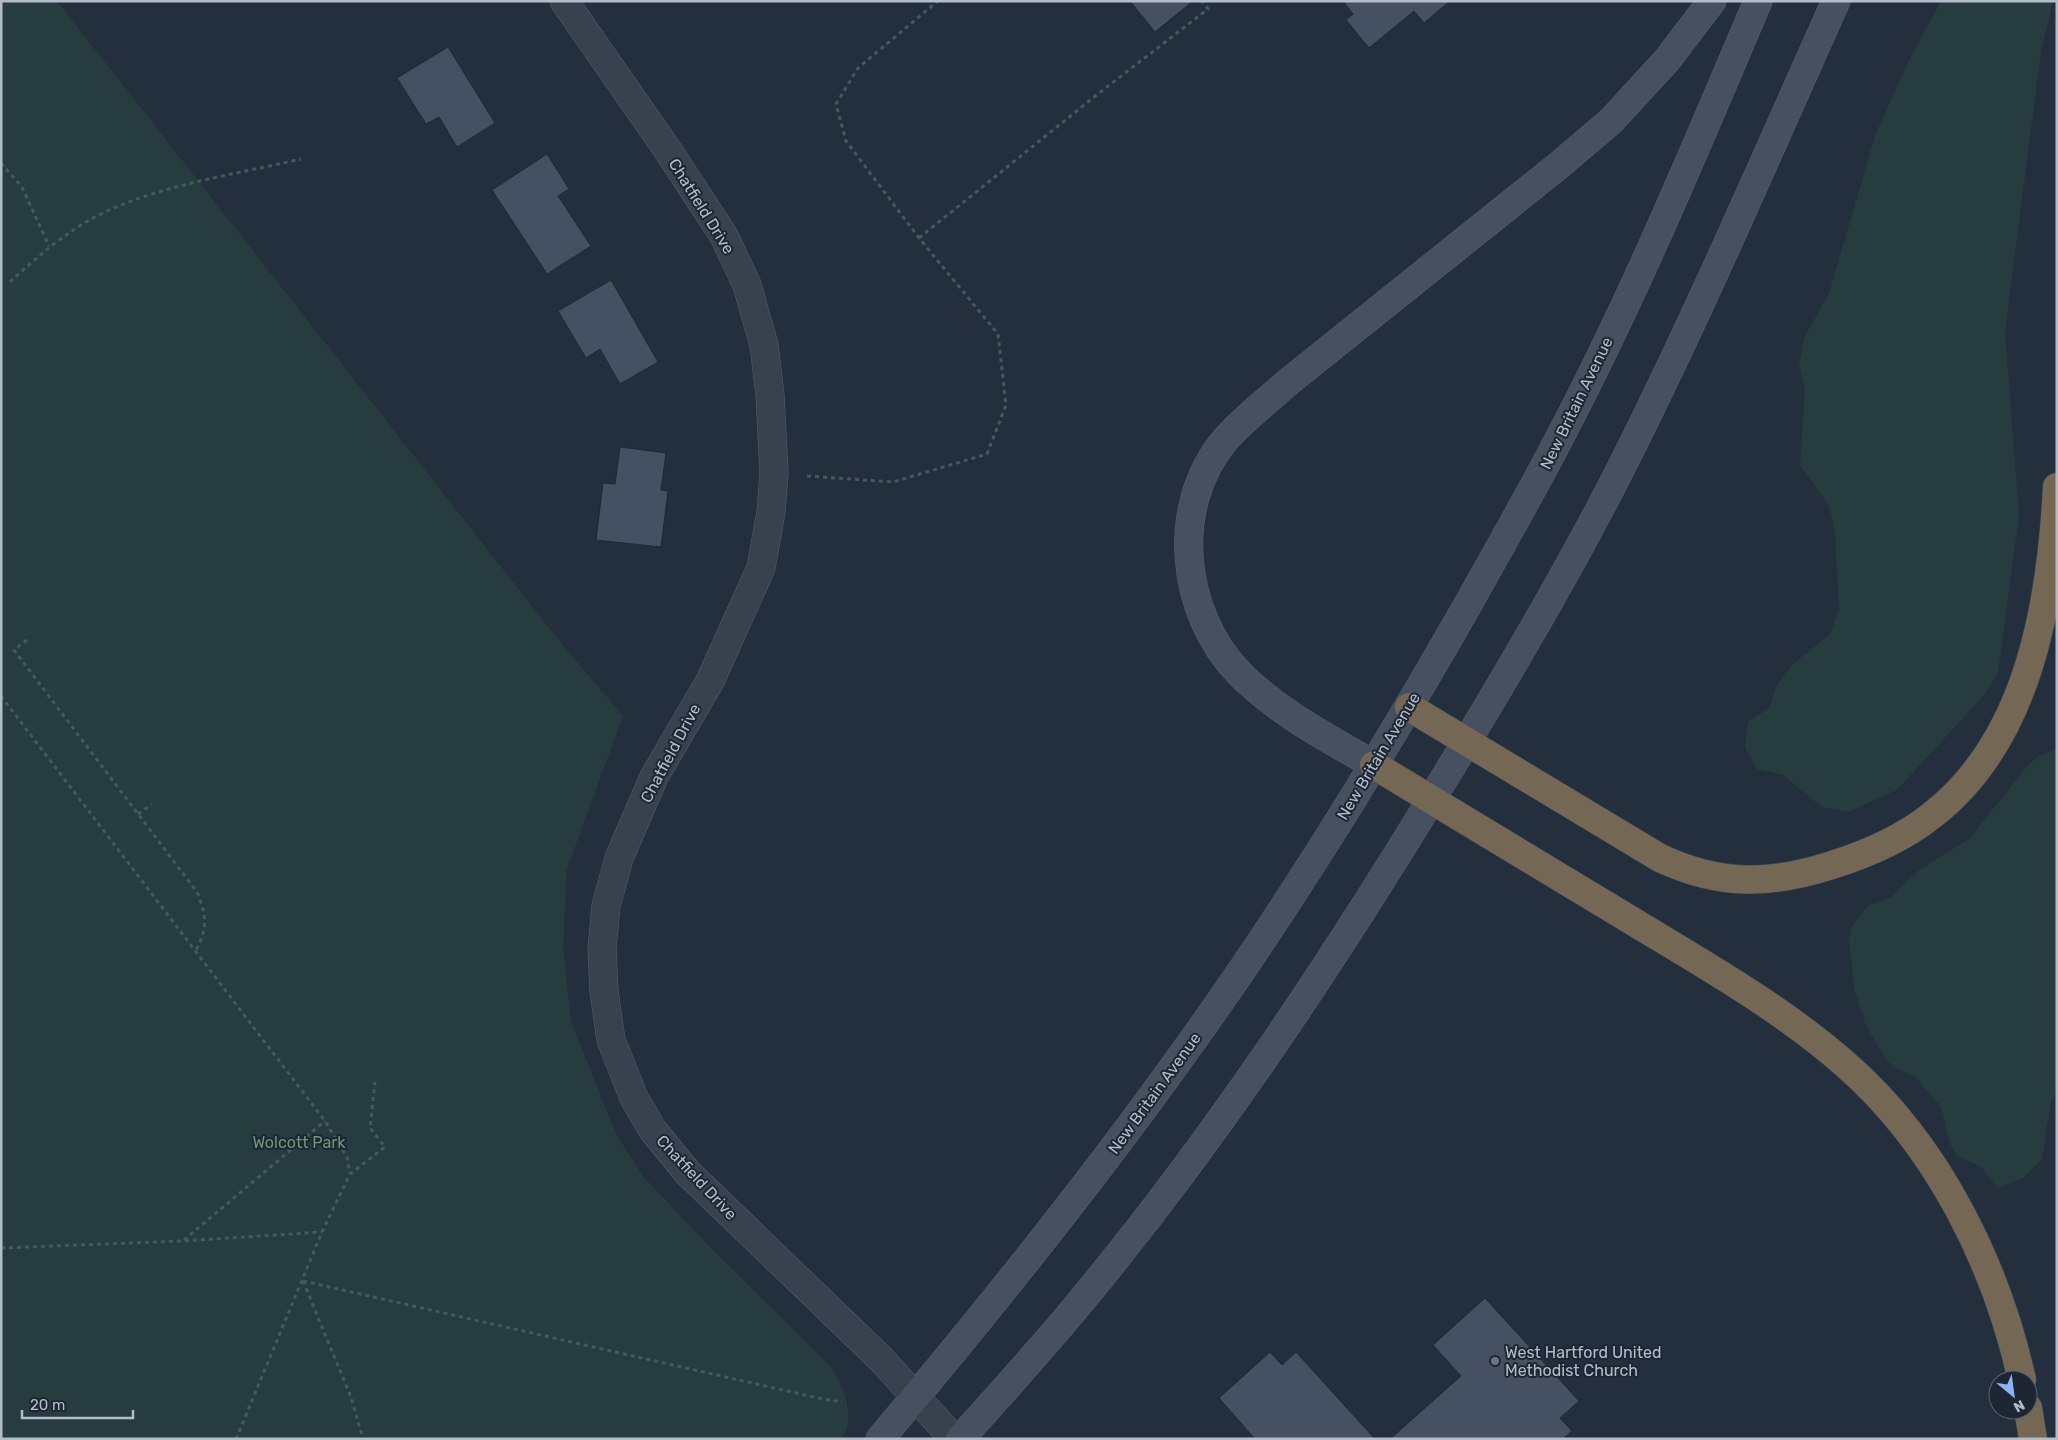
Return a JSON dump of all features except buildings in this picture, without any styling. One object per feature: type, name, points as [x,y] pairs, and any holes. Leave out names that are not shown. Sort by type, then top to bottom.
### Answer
[{"type":"highway","points":[[1409,707],[1660,858],[1690,871],[1728,879],[1768,880],[1816,870],[1873,850],[1917,826],[1950,800],[1979,767],[2004,726],[2025,677],[2037,634],[2050,563],[2057,487]]},
{"type":"highway","points":[[1374,765],[1705,965],[1769,1006],[1820,1044],[1868,1086],[1890,1109],[1922,1151],[1966,1223],[1998,1296],[2020,1370]]},
{"type":"highway","points":[[2030,1420],[2033,1439]]},
{"type":"main road","points":[[1374,765],[1290,714],[1261,694],[1240,674],[1220,649],[1205,623],[1198,606],[1190,574],[1189,528],[1199,487],[1225,441],[1249,416],[1286,383],[1558,166],[1611,121],[1667,60],[1712,1]]},
{"type":"main road","name":"New Britain Avenue","points":[[880,1439],[1076,1196],[1178,1061],[1290,897],[1374,765],[1409,707],[1564,430],[1640,271],[1758,1]]},
{"type":"main road","points":[[960,1439],[1074,1310],[1190,1160],[1314,985],[1385,876],[1467,742],[1568,567],[1669,372],[1836,1]]},
{"type":"street","name":"Chatfield Drive","points":[[564,1],[667,149],[724,236],[747,285],[764,345],[770,394],[774,473],[771,512],[761,568],[710,681],[654,777],[619,858],[606,906],[602,949],[604,990],[611,1040],[634,1098],[652,1129],[687,1172],[882,1360],[954,1439]]},
{"type":"path","points":[[774,473],[893,482],[987,454],[1006,406],[998,334],[920,238],[846,141],[836,104],[858,68],[938,1]]},
{"type":"path","points":[[920,238],[1094,97],[1208,9],[1202,1]]},
{"type":"path","points":[[10,282],[50,246],[105,212],[164,191],[301,160]]},
{"type":"path","points":[[1,163],[22,187],[50,246]]},
{"type":"path","points":[[28,640],[14,650],[197,892],[206,922],[204,936],[195,952]]},
{"type":"path","points":[[1,696],[325,1121],[347,1157],[350,1174]]},
{"type":"path","points":[[138,814],[152,804]]},
{"type":"path","points":[[236,1439],[322,1232],[350,1174],[385,1148],[370,1128],[375,1082]]},
{"type":"path","points":[[182,1241],[325,1121]]},
{"type":"path","points":[[1,1248],[182,1241],[322,1232]]},
{"type":"path","points":[[303,1281],[842,1402]]},
{"type":"path","points":[[303,1281],[351,1397],[363,1439]]},
{"type":"green space","name":"Wolcott Park","points":[[1,1],[57,1],[560,642],[623,716],[567,869],[563,946],[571,1021],[616,1134],[642,1175],[707,1244],[834,1370],[845,1395],[848,1413],[846,1431],[841,1439],[1,1439]]},
{"type":"green space","points":[[1941,1],[2053,1],[2041,51],[2005,332],[2019,515],[1998,673],[1985,694],[1897,790],[1848,812],[1822,807],[1783,775],[1757,769],[1745,748],[1748,722],[1769,708],[1777,685],[1792,665],[1830,634],[1839,609],[1835,532],[1829,506],[1800,465],[1805,388],[1799,364],[1804,338],[1829,293],[1876,133],[1908,62]]},
{"type":"green space","points":[[2057,749],[2057,1088],[2050,1107],[2042,1159],[2023,1178],[1998,1188],[1981,1167],[1957,1156],[1950,1144],[1941,1107],[1915,1077],[1895,1068],[1886,1059],[1866,1026],[1854,989],[1849,938],[1852,926],[1868,906],[1891,897],[1918,871],[1970,838],[2029,764],[2040,755]]},
{"type":"place","name":"West Hartford United Methodist Church","points":[[1495,1361]]}]
